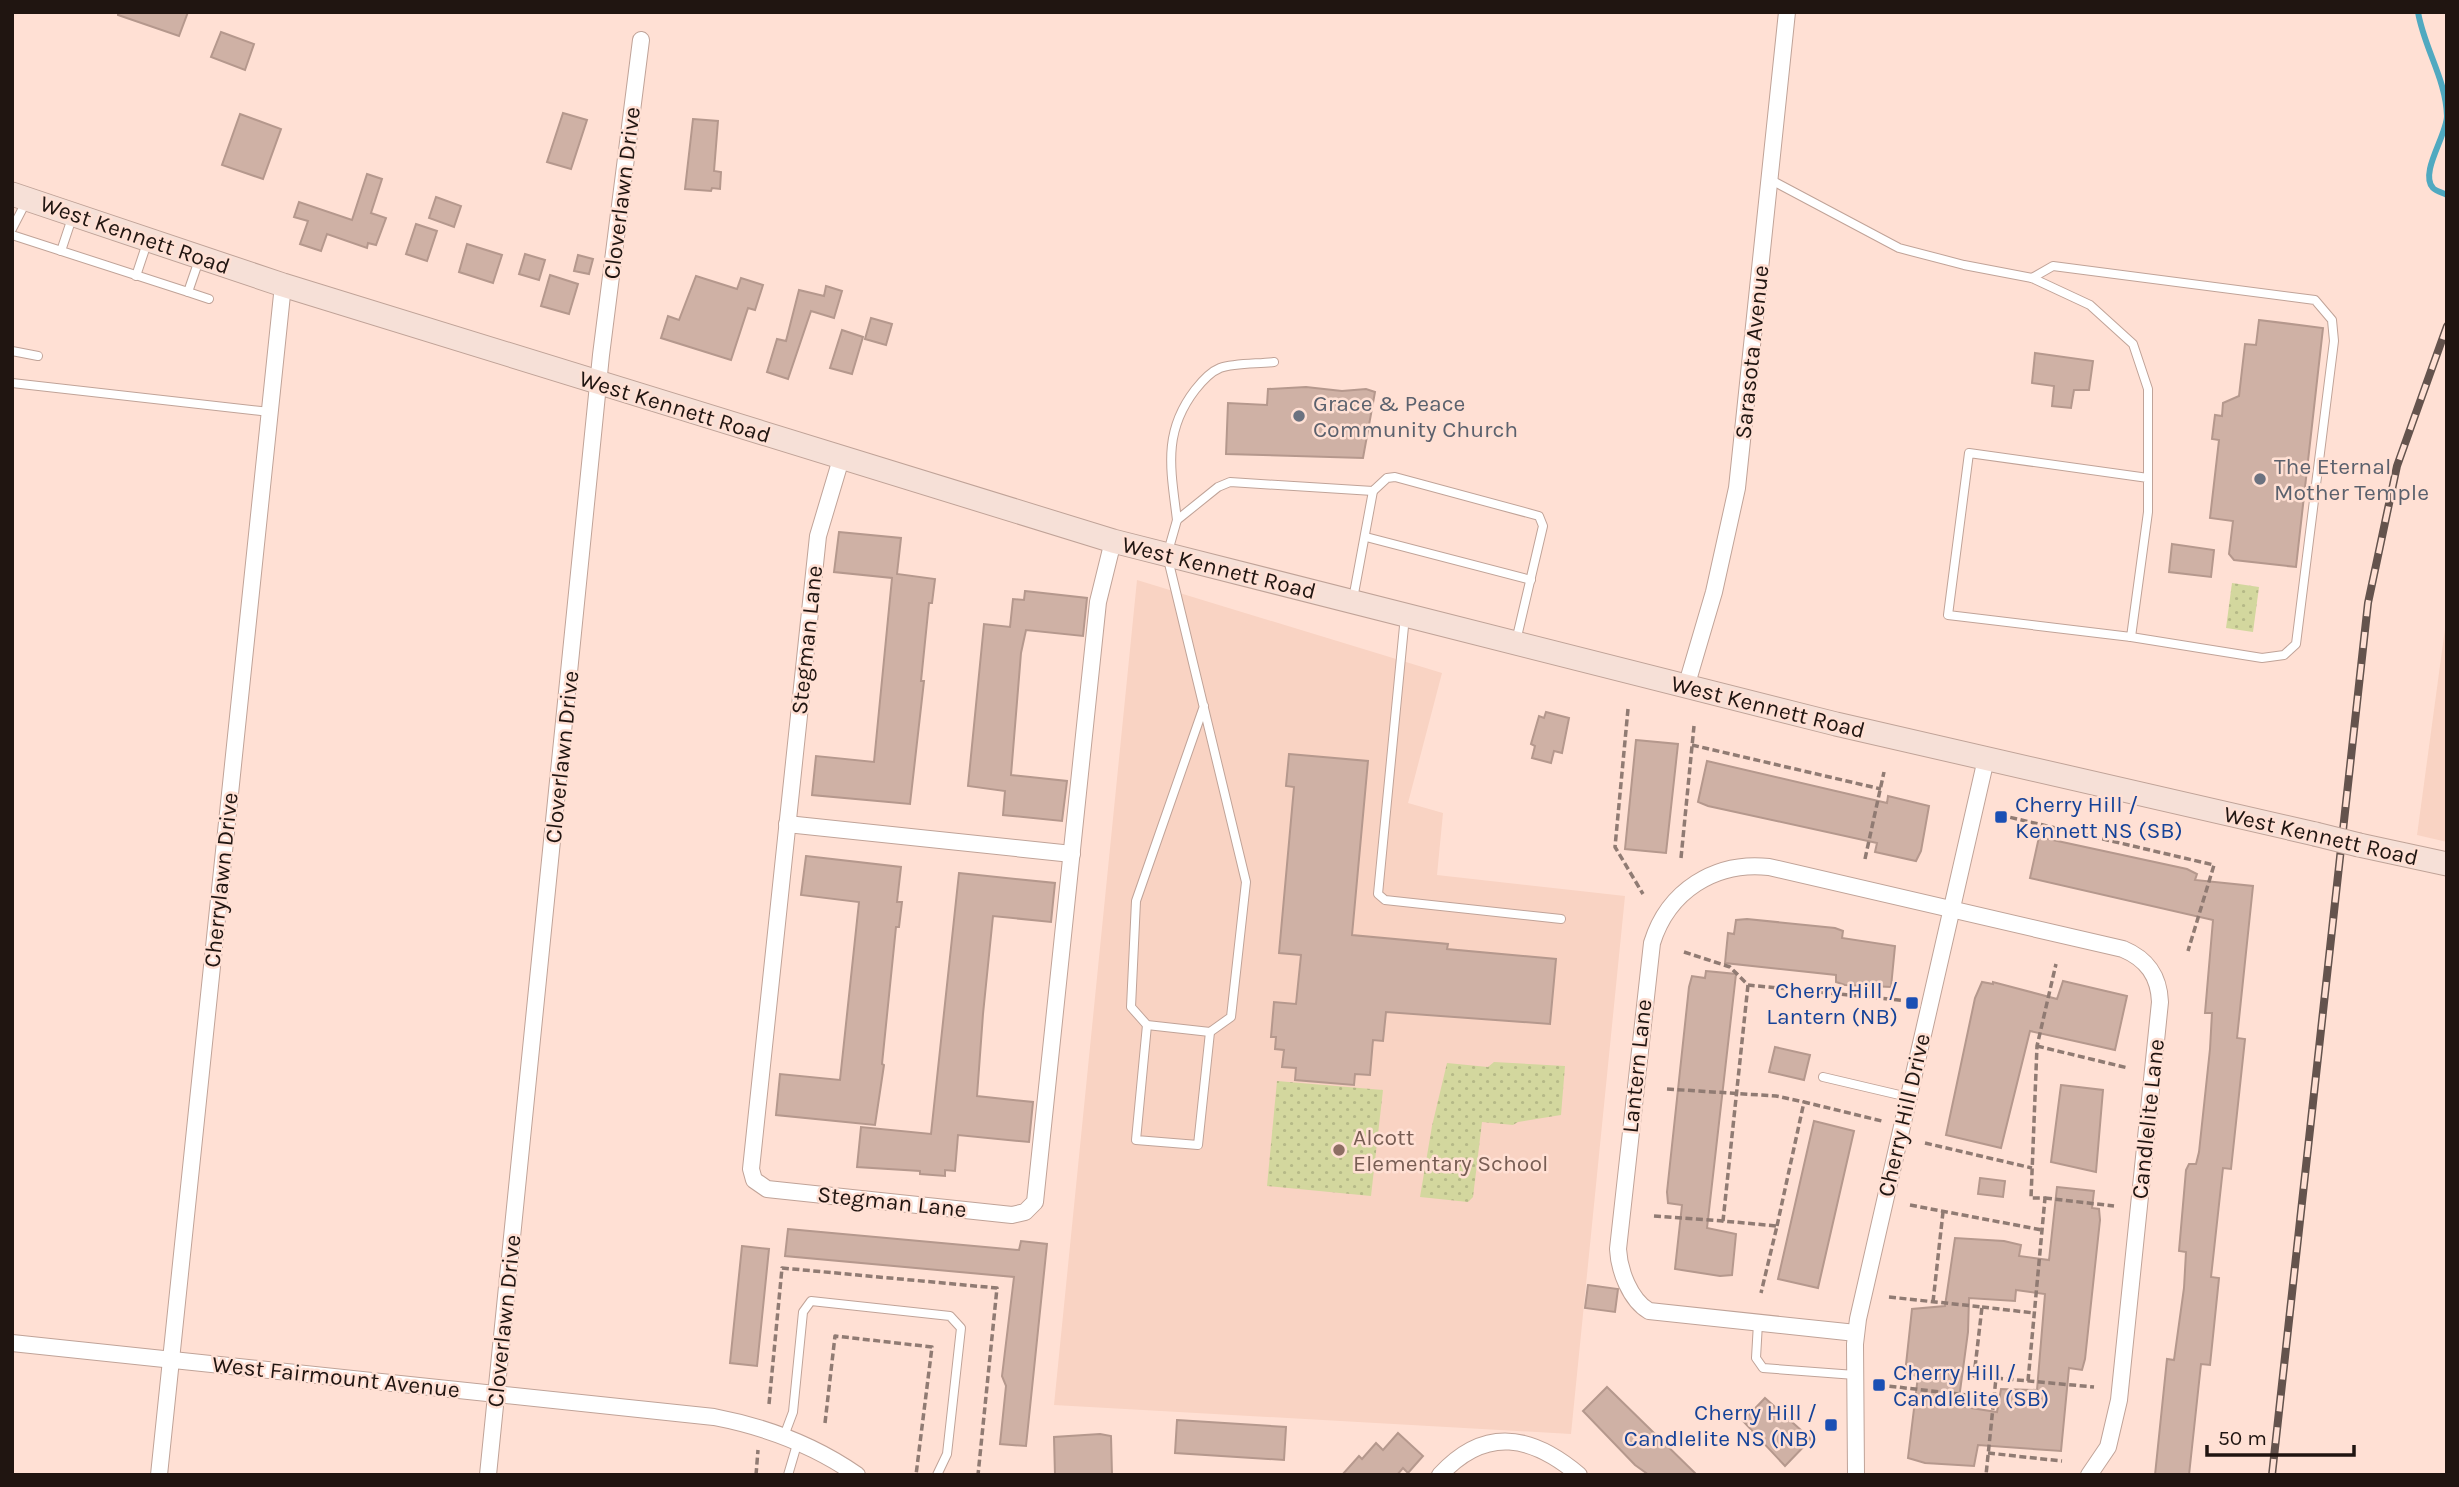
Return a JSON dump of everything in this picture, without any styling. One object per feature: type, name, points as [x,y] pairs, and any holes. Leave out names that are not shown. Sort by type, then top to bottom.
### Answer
[{"type":"street","name":"Sarasota Avenue","points":[[1686,687],[1720,571],[1737,488],[1787,12]]},
{"type":"street","name":"Cloverlawn Drive","points":[[488,1475],[599,383],[641,40]]},
{"type":"street","name":"West Kennett Road","points":[[20,197],[283,285],[1113,541],[1686,687],[1986,759],[2447,864]]},
{"type":"street","name":"Cherrylawn Drive","points":[[159,1475],[283,285]]},
{"type":"street","name":"Stegman Lane","points":[[841,459],[818,536],[751,1169],[754,1180],[767,1189],[1012,1215],[1029,1210],[1037,1194],[1098,602],[1113,541]]},
{"type":"street","name":"Cherry Hill Drive","points":[[1856,1475],[1856,1333],[1986,759]]},
{"type":"street","points":[[787,824],[1072,854]]},
{"type":"street","name":"Lantern Lane","points":[[1856,1333],[1649,1311],[1639,1303],[1620,1267],[1618,1249],[1648,961],[1658,925],[1670,906],[1692,885],[1718,872],[1744,866],[1769,867],[1951,911]]},
{"type":"street","name":"Candlelite Lane","points":[[1951,911],[2123,949],[2140,958],[2158,982],[2160,1002],[2119,1400],[2108,1447],[2090,1475]]},
{"type":"street","name":"West Fairmount Avenue","points":[[12,1343],[715,1417],[791,1439],[857,1475]]},
{"type":"street","points":[[1440,1475],[1473,1450],[1513,1441],[1542,1448],[1579,1475]]},
{"type":"lane","points":[[1769,179],[1899,248],[1964,265],[2032,278],[2090,305],[2133,344],[2148,389],[2148,512],[2131,637]]},
{"type":"lane","points":[[12,229],[20,197]]},
{"type":"lane","points":[[61,251],[72,215]]},
{"type":"lane","points":[[12,235],[209,299]]},
{"type":"lane","points":[[136,276],[148,240]]},
{"type":"lane","points":[[188,292],[200,258]]},
{"type":"lane","points":[[2032,278],[2053,266],[2315,300],[2332,320],[2334,341],[2296,644],[2284,654],[2262,658],[2131,637],[1948,615],[1969,453],[2148,478]]},
{"type":"lane","points":[[12,351],[38,356]]},
{"type":"lane","points":[[1205,706],[1136,901],[1131,1007],[1147,1026],[1210,1032],[1231,1017],[1246,882],[1205,706],[1167,555],[1177,520],[1170,470],[1171,444],[1177,418],[1203,379],[1220,368],[1274,362]]},
{"type":"lane","points":[[12,383],[270,412]]},
{"type":"lane","points":[[1353,602],[1373,491],[1387,478],[1395,477],[1539,516],[1543,526],[1516,643]]},
{"type":"lane","points":[[1177,520],[1217,487],[1230,482],[1373,491]]},
{"type":"lane","points":[[1366,537],[1531,580]]},
{"type":"lane","points":[[1405,615],[1378,894],[1385,900],[1561,919]]},
{"type":"lane","points":[[1147,1026],[1136,1140],[1198,1145],[1210,1032]]},
{"type":"lane","points":[[1823,1077],[1908,1097]]},
{"type":"lane","points":[[789,1475],[803,1312],[811,1301],[950,1315],[961,1328],[947,1454],[937,1475]]},
{"type":"lane","points":[[1758,1323],[1755,1352],[1763,1368],[1855,1375]]},
{"type":"path","points":[[1628,709],[1615,847],[1643,894]]},
{"type":"path","points":[[1681,858],[1694,726]]},
{"type":"path","points":[[1692,745],[1881,789]]},
{"type":"path","points":[[1866,859],[1884,772]]},
{"type":"path","points":[[2000,815],[2214,866],[2188,951]]},
{"type":"path","points":[[1684,952],[1730,967],[1748,985],[1909,1001]]},
{"type":"path","points":[[2056,964],[2036,1046],[2031,1198],[2114,1206]]},
{"type":"path","points":[[1723,1222],[1748,985]]},
{"type":"path","points":[[2036,1046],[2129,1068]]},
{"type":"path","points":[[1667,1089],[1776,1096],[1882,1121]]},
{"type":"path","points":[[1761,1293],[1804,1102]]},
{"type":"path","points":[[1924,1143],[2032,1168]]},
{"type":"path","points":[[2028,1381],[2045,1198]]},
{"type":"path","points":[[1910,1205],[2042,1230]]},
{"type":"path","points":[[1933,1301],[1942,1212]]},
{"type":"path","points":[[1654,1216],[1777,1226]]},
{"type":"path","points":[[769,1404],[782,1268],[997,1288],[978,1475]]},
{"type":"path","points":[[1889,1297],[2034,1312]]},
{"type":"path","points":[[1983,1307],[1974,1376],[2094,1387]]},
{"type":"path","points":[[825,1423],[835,1336],[932,1347],[916,1475]]},
{"type":"path","points":[[1986,1475],[1996,1378]]},
{"type":"path","points":[[1879,1385],[1994,1398]]},
{"type":"path","points":[[756,1475],[758,1450]]},
{"type":"path","points":[[1988,1453],[2062,1461]]},
{"type":"shaded area","name":"Alcott Elementary School","points":[[1137,580],[1442,673],[1408,803],[1443,813],[1437,875],[1625,896],[1571,1434],[1054,1405]]},
{"type":"shaded area","points":[[2447,614],[2447,842],[2417,835]]},
{"type":"green space","points":[[2232,583],[2259,587],[2253,632],[2226,628]]},
{"type":"green space","points":[[1494,1062],[1565,1066],[1561,1115],[1513,1125],[1482,1122],[1473,1197],[1468,1202],[1420,1197],[1432,1126],[1447,1063],[1488,1067]]},
{"type":"green space","points":[[1277,1081],[1383,1090],[1371,1196],[1267,1186]]},
{"type":"building","points":[[118,12],[188,12],[179,36],[118,15]]},
{"type":"building","points":[[221,32],[254,44],[245,70],[211,57]]},
{"type":"building","points":[[563,113],[587,120],[571,169],[547,162]]},
{"type":"building","points":[[240,114],[281,129],[263,179],[222,165]]},
{"type":"building","points":[[693,119],[718,121],[714,171],[721,172],[720,189],[685,189]]},
{"type":"building","points":[[367,174],[382,179],[371,213],[386,218],[376,245],[368,243],[367,248],[327,234],[321,251],[300,244],[308,221],[294,217],[299,202],[352,220]]},
{"type":"building","points":[[436,197],[461,206],[454,227],[429,218]]},
{"type":"building","points":[[416,224],[437,231],[427,261],[406,254]]},
{"type":"building","points":[[467,244],[502,255],[493,283],[459,272]]},
{"type":"building","points":[[525,254],[545,260],[539,280],[519,274]]},
{"type":"building","points":[[578,255],[593,259],[589,274],[574,271]]},
{"type":"building","points":[[550,275],[578,284],[569,314],[541,306]]},
{"type":"building","points":[[696,276],[737,289],[741,278],[763,285],[755,310],[748,308],[731,360],[661,338],[668,316],[679,320]]},
{"type":"building","points":[[826,286],[842,291],[834,318],[811,311],[788,379],[767,372],[777,339],[786,341],[799,290],[824,296]]},
{"type":"building","points":[[871,318],[892,324],[886,345],[865,339]]},
{"type":"building","name":"The Eternal Mother Temple","points":[[2259,320],[2323,328],[2296,567],[2234,560],[2229,554],[2233,521],[2210,518],[2219,440],[2212,439],[2215,415],[2222,416],[2223,403],[2239,396],[2245,344],[2256,345]]},
{"type":"building","points":[[842,330],[863,337],[852,374],[830,368]]},
{"type":"building","points":[[2035,353],[2093,361],[2089,390],[2074,390],[2071,408],[2052,406],[2054,386],[2032,383]]},
{"type":"building","name":"Grace & Peace Community Church","points":[[1306,387],[1342,391],[1366,389],[1375,392],[1363,458],[1226,454],[1228,403],[1267,405],[1268,389]]},
{"type":"building","points":[[839,532],[901,538],[897,574],[935,579],[932,603],[929,603],[921,681],[924,681],[910,804],[812,795],[816,756],[874,762],[892,578],[834,572]]},
{"type":"building","points":[[2172,544],[2214,550],[2211,577],[2169,572]]},
{"type":"building","points":[[1025,591],[1087,598],[1083,636],[1026,630],[1021,653],[1011,775],[1067,781],[1062,821],[1003,815],[1005,791],[968,786],[984,624],[1010,627],[1013,599],[1024,600]]},
{"type":"building","points":[[1546,712],[1569,718],[1562,753],[1554,751],[1551,763],[1532,758],[1535,746],[1531,744],[1539,716],[1544,718]]},
{"type":"building","points":[[1636,740],[1678,744],[1666,853],[1625,849]]},
{"type":"building","points":[[1289,754],[1368,761],[1352,935],[1448,944],[1447,949],[1556,959],[1550,1024],[1386,1012],[1383,1041],[1373,1040],[1370,1075],[1355,1074],[1354,1085],[1295,1080],[1296,1068],[1282,1067],[1284,1050],[1275,1049],[1276,1037],[1271,1037],[1274,1002],[1296,1004],[1301,955],[1279,953],[1294,787],[1286,786]]},
{"type":"building","points":[[1707,761],[1887,803],[1888,796],[1929,806],[1921,851],[1916,861],[1875,852],[1877,843],[1698,802]]},
{"type":"building","points":[[2039,837],[2187,869],[2197,874],[2195,880],[2253,886],[2237,1038],[2245,1039],[2231,1169],[2223,1168],[2211,1277],[2219,1278],[2210,1365],[2201,1364],[2189,1475],[2155,1475],[2167,1359],[2174,1360],[2184,1288],[2186,1252],[2179,1251],[2186,1170],[2189,1164],[2196,1164],[2199,1152],[2210,1049],[2212,1013],[2205,1013],[2213,920],[2030,878]]},
{"type":"building","points":[[806,856],[901,867],[897,902],[902,902],[899,927],[896,927],[884,1065],[875,1125],[776,1115],[780,1074],[840,1080],[859,902],[801,895]]},
{"type":"building","points":[[959,873],[1055,883],[1051,922],[993,916],[983,1014],[977,1096],[1033,1102],[1029,1142],[958,1135],[955,1171],[945,1170],[945,1176],[920,1174],[920,1171],[857,1167],[861,1127],[931,1134]]},
{"type":"building","points":[[1736,920],[1835,928],[1843,931],[1842,938],[1895,946],[1891,987],[1845,985],[1836,982],[1836,975],[1725,963],[1728,933],[1734,934]]},
{"type":"building","points":[[1706,971],[1736,974],[1707,1228],[1736,1234],[1732,1275],[1720,1276],[1675,1269],[1682,1205],[1668,1203],[1667,1192],[1689,987],[1692,976],[1705,978]]},
{"type":"building","points":[[2063,981],[2127,996],[2115,1050],[2030,1031],[2001,1148],[1946,1135],[1975,998],[1982,982],[1993,982],[2057,999]]},
{"type":"building","points":[[1775,1047],[1810,1055],[1804,1080],[1769,1072]]},
{"type":"building","points":[[2061,1085],[2103,1090],[2096,1172],[2051,1162]]},
{"type":"building","points":[[1814,1121],[1854,1131],[1818,1288],[1778,1279]]},
{"type":"building","points":[[1980,1178],[2005,1181],[2003,1197],[1978,1194]]},
{"type":"building","points":[[2057,1187],[2094,1191],[2092,1208],[2099,1209],[2100,1220],[2085,1359],[2082,1370],[2069,1368],[2061,1451],[1978,1445],[1974,1466],[1925,1463],[1908,1458],[1918,1376],[1905,1374],[1912,1309],[1945,1306],[1955,1238],[2004,1241],[2021,1245],[2019,1256],[2049,1260]],"holes":[[[2016,1290],[2045,1294],[2037,1390],[2001,1389],[1997,1412],[1958,1406],[1968,1332],[1969,1298],[2015,1301]]]},
{"type":"building","points":[[788,1229],[1019,1250],[1021,1241],[1047,1244],[1026,1446],[1000,1444],[1006,1386],[1002,1376],[1014,1277],[785,1256]]},
{"type":"building","points":[[742,1246],[769,1249],[757,1366],[730,1363]]},
{"type":"building","points":[[1588,1285],[1618,1289],[1615,1312],[1585,1308]]},
{"type":"building","points":[[1607,1387],[1697,1475],[1649,1475],[1635,1465],[1583,1411]]},
{"type":"building","points":[[1765,1398],[1811,1439],[1785,1466],[1743,1421]]},
{"type":"building","points":[[1177,1420],[1286,1427],[1284,1460],[1175,1453]]},
{"type":"building","points":[[1398,1433],[1423,1456],[1408,1473],[1403,1468],[1397,1475],[1342,1475],[1359,1456],[1362,1459],[1376,1443],[1383,1450]]},
{"type":"building","points":[[1100,1434],[1111,1436],[1112,1475],[1055,1475],[1054,1437]]},
{"type":"waterway","points":[[2418,12],[2443,89],[2447,116],[2431,164],[2430,181],[2434,189],[2447,195]]},
{"type":"railway","points":[[2272,1475],[2368,603],[2397,466],[2447,326]]},
{"type":"place","name":"Grace & Peace Community Church","points":[[1299,416]]},
{"type":"place","name":"The Eternal Mother Temple","points":[[2260,479]]},
{"type":"place","name":"Cherry Hill / Kennett NS (SB)","points":[[2001,817]]},
{"type":"place","name":"Cherry Hill / Lantern (NB)","points":[[1912,1003]]},
{"type":"place","name":"Alcott Elementary School","points":[[1339,1150]]},
{"type":"place","name":"Cherry Hill / Candlelite (SB)","points":[[1879,1385]]},
{"type":"place","name":"Cherry Hill / Candlelite NS (NB)","points":[[1831,1425]]}]
